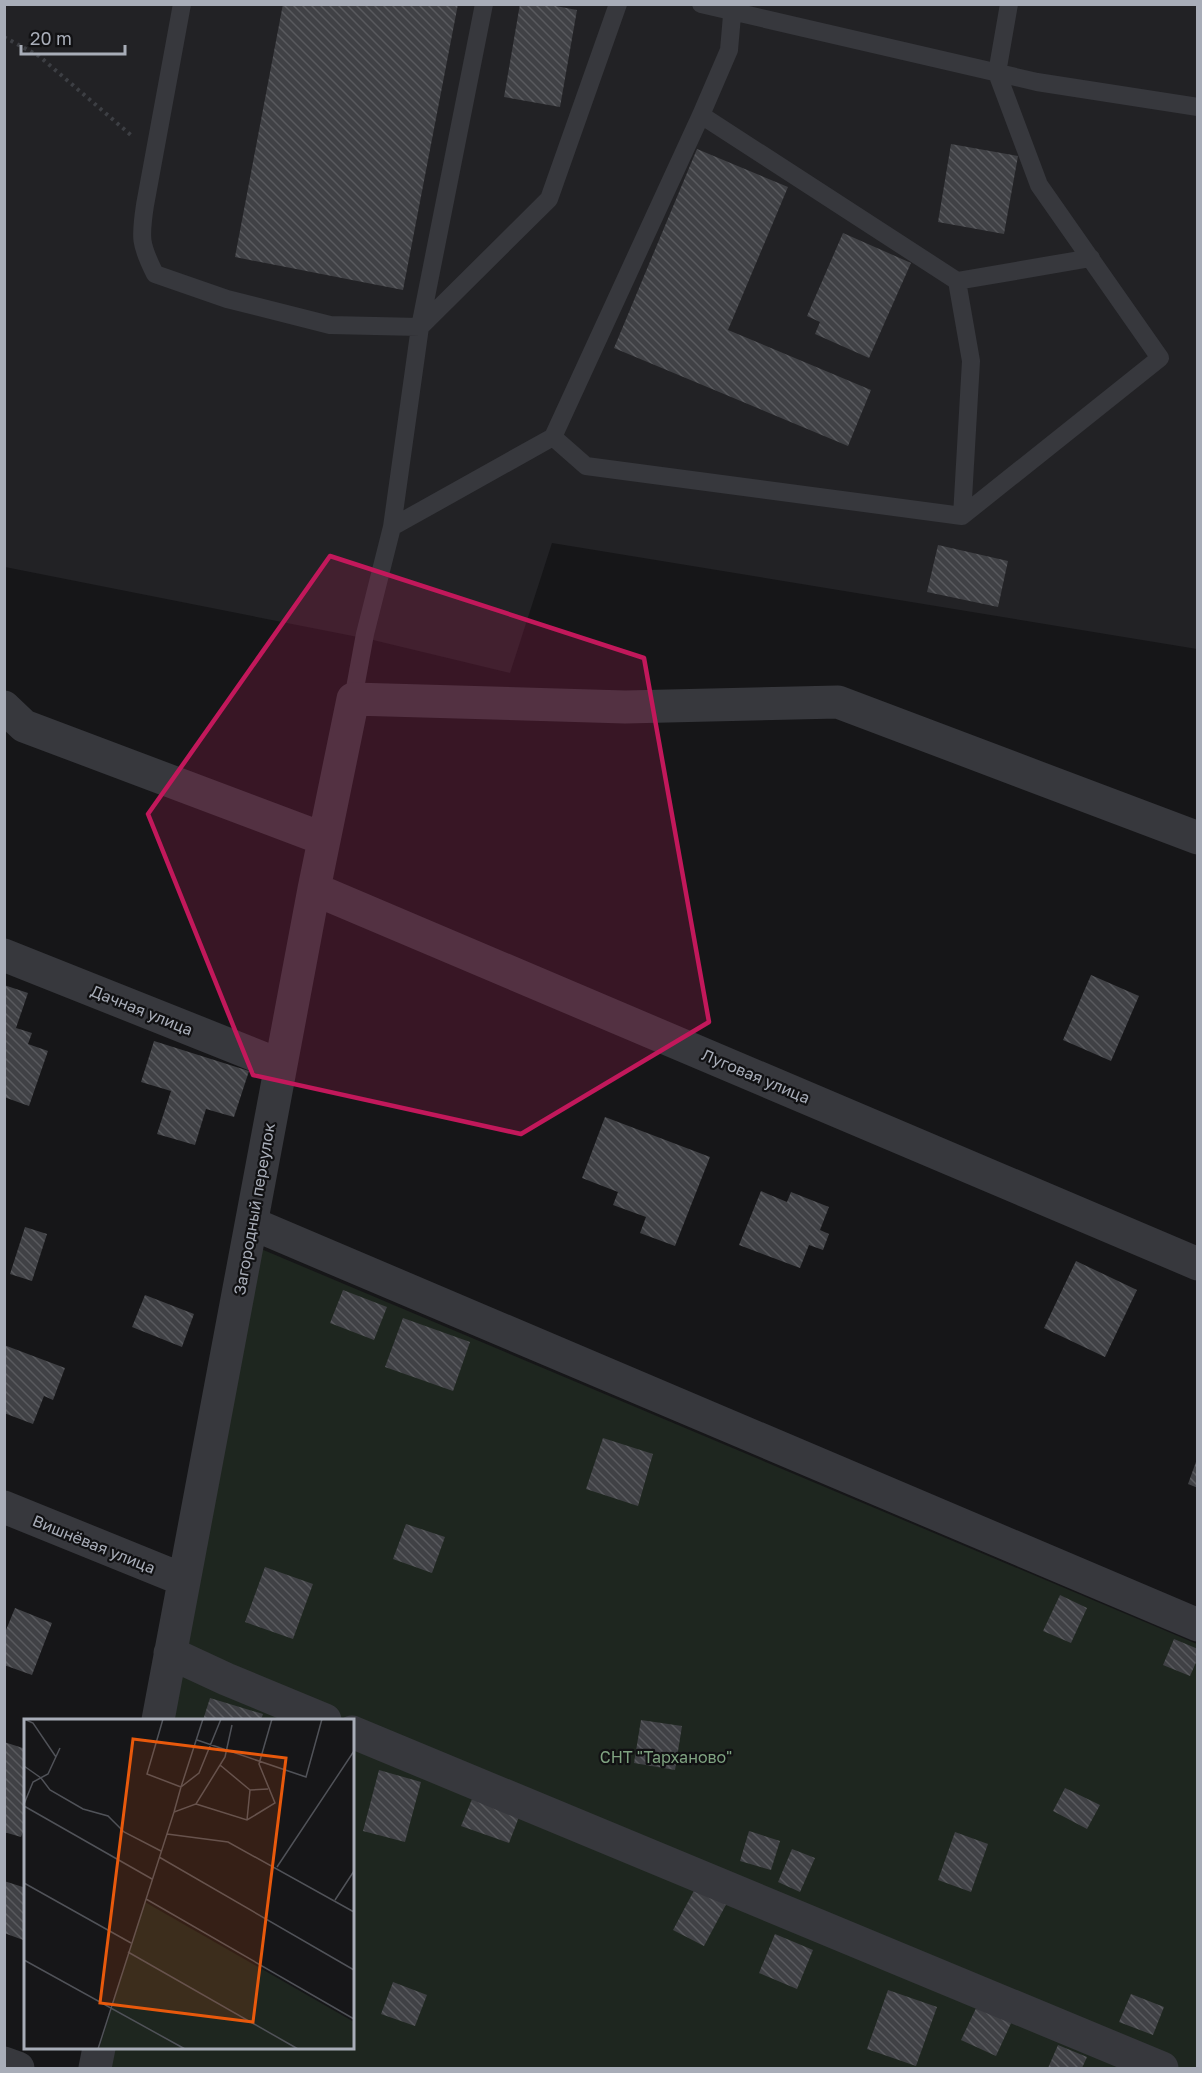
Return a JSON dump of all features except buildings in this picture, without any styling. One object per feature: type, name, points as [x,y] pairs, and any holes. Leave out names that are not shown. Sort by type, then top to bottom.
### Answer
[{"type":"street","points":[[353,699],[626,706],[838,702],[1197,838]]},
{"type":"street","name":"Загородный переулок","points":[[158,1719],[253,1224],[280,1065],[353,699]]},
{"type":"street","points":[[4,707],[24,726],[324,839]]},
{"type":"street","name":"Луговая улица","points":[[314,889],[1197,1264]]},
{"type":"street","name":"Дачная улица","points":[[4,955],[280,1065]]},
{"type":"street","points":[[253,1224],[1197,1624]]},
{"type":"street","name":"Вишнёвая улица","points":[[4,1507],[184,1580]]},
{"type":"street","points":[[170,1653],[323,1719]]},
{"type":"street","points":[[354,1733],[1162,2068]]},
{"type":"street","points":[[95,2068],[99,2049]]},
{"type":"street","points":[[4,2063],[18,2068]]},
{"type":"lane","points":[[182,4],[140,235],[145,254],[155,274],[227,299],[330,325],[420,327],[549,199],[618,4]]},
{"type":"lane","points":[[353,699],[365,634],[392,527],[420,327],[484,4]]},
{"type":"lane","points":[[701,4],[733,9],[1037,82],[1197,107]]},
{"type":"lane","points":[[553,437],[586,466],[962,516],[1160,358],[1039,184],[997,73],[1009,4]]},
{"type":"lane","points":[[392,527],[553,437],[729,50],[733,9]]},
{"type":"lane","points":[[701,115],[957,280],[1091,258]]},
{"type":"lane","points":[[957,280],[970,361],[962,516]]},
{"type":"path","points":[[4,37],[39,56],[154,155]]},
{"type":"highlighted area","points":[[330,556],[644,658],[709,1022],[521,1134],[253,1075],[148,814]]},
{"type":"shaded area","points":[[4,5],[1197,5],[1197,649],[552,543],[510,673],[373,640],[5,567]]},
{"type":"green space","name":"СНТ \"Тарханово\"","points":[[254,1246],[1197,1644],[1197,2068],[102,2068],[105,2049],[354,2049],[354,1719],[166,1719]]}]
